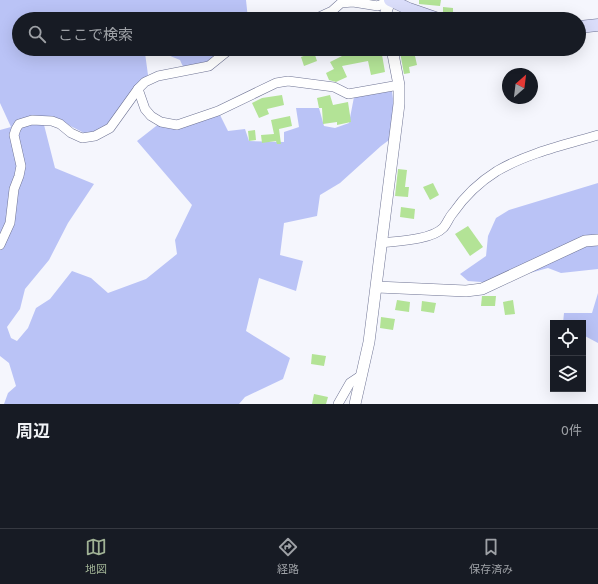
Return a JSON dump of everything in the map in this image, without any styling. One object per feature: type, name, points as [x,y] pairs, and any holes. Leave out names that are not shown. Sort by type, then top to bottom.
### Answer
[{"type":"main road","points":[[390,0],[418,12]]},
{"type":"main road","points":[[586,27],[598,25]]},
{"type":"street","points":[[330,12],[341,3],[353,2],[378,6],[390,0]]},
{"type":"street","points":[[386,12],[390,0]]},
{"type":"street","points":[[0,245],[10,223],[14,189],[20,176],[21,166],[14,135],[19,124],[32,120],[52,120],[60,124],[71,134],[82,138],[95,136],[110,128],[138,89],[145,82],[154,77],[209,66],[221,56]]},
{"type":"street","points":[[355,404],[369,342],[399,104],[399,85],[393,56]]},
{"type":"street","points":[[138,89],[145,109],[151,116],[161,122],[177,125],[218,111],[276,83],[288,81],[334,87],[348,94],[399,85]]},
{"type":"street","points":[[381,243],[428,236],[443,228],[453,212],[472,191],[496,172],[518,161],[542,152],[598,136]]},
{"type":"street","points":[[377,287],[466,291],[482,289],[585,241],[598,240]]},
{"type":"street","points":[[338,404],[350,383],[362,375]]},
{"type":"shaded area","points":[[0,0],[246,0],[247,12],[12,12],[12,56],[145,56],[148,75],[139,82],[107,127],[93,134],[84,133],[53,117],[42,117],[55,168],[94,184],[68,223],[49,260],[25,289],[20,309],[7,327],[11,338],[17,341],[28,328],[36,308],[50,299],[72,271],[91,278],[108,293],[146,279],[177,254],[175,240],[192,205],[137,141],[160,123],[220,115],[228,131],[245,129],[249,141],[284,142],[284,132],[299,127],[296,108],[319,108],[324,126],[335,128],[349,123],[354,97],[392,91],[394,106],[389,140],[340,183],[320,195],[317,216],[284,223],[280,255],[303,261],[296,291],[259,278],[246,331],[290,358],[283,379],[245,397],[239,404],[4,404],[8,393],[16,386],[9,363],[0,356],[0,130],[11,127],[0,103]]},
{"type":"shaded area","points":[[170,56],[214,56],[207,63],[184,69],[180,60]]},
{"type":"shaded area","points":[[598,183],[598,269],[561,273],[548,268],[494,283],[468,281],[460,274],[486,256],[488,236],[496,218],[509,210]]},
{"type":"shaded area","points":[[598,293],[598,343],[586,337],[586,320],[563,320],[564,313],[592,313]]},
{"type":"building","points":[[419,0],[441,0],[440,6],[419,4]]},
{"type":"building","points":[[443,7],[453,8],[453,12],[443,12]]},
{"type":"building","points":[[315,56],[317,61],[304,66],[301,57]]},
{"type":"building","points":[[342,56],[382,56],[385,72],[371,75],[368,61],[342,66],[347,77],[336,82],[329,80],[326,73],[334,69],[330,62]]},
{"type":"building","points":[[401,56],[415,56],[417,65],[409,67],[410,73],[404,74]]},
{"type":"building","points":[[282,95],[284,105],[267,109],[269,114],[259,118],[252,103],[262,98]]},
{"type":"building","points":[[330,95],[333,105],[348,102],[351,122],[337,125],[337,122],[323,124],[322,108],[319,108],[317,98]]},
{"type":"building","points":[[290,116],[292,126],[279,129],[281,144],[277,144],[276,141],[262,143],[261,135],[274,134],[271,120]]},
{"type":"building","points":[[255,130],[256,140],[249,141],[248,131]]},
{"type":"building","points":[[398,169],[407,170],[405,187],[409,187],[408,197],[395,196]]},
{"type":"building","points":[[433,183],[439,195],[430,200],[423,187]]},
{"type":"building","points":[[401,207],[415,209],[414,219],[400,217]]},
{"type":"building","points":[[468,226],[483,247],[470,256],[455,234]]},
{"type":"building","points":[[482,296],[496,296],[495,306],[481,306]]},
{"type":"building","points":[[397,300],[410,302],[409,312],[395,310]]},
{"type":"building","points":[[513,300],[515,314],[505,315],[503,302]]},
{"type":"building","points":[[422,301],[436,303],[434,313],[421,311]]},
{"type":"building","points":[[381,317],[395,319],[393,330],[380,328]]},
{"type":"building","points":[[312,354],[326,356],[324,366],[311,364]]},
{"type":"building","points":[[314,394],[328,397],[326,404],[312,404]]}]
